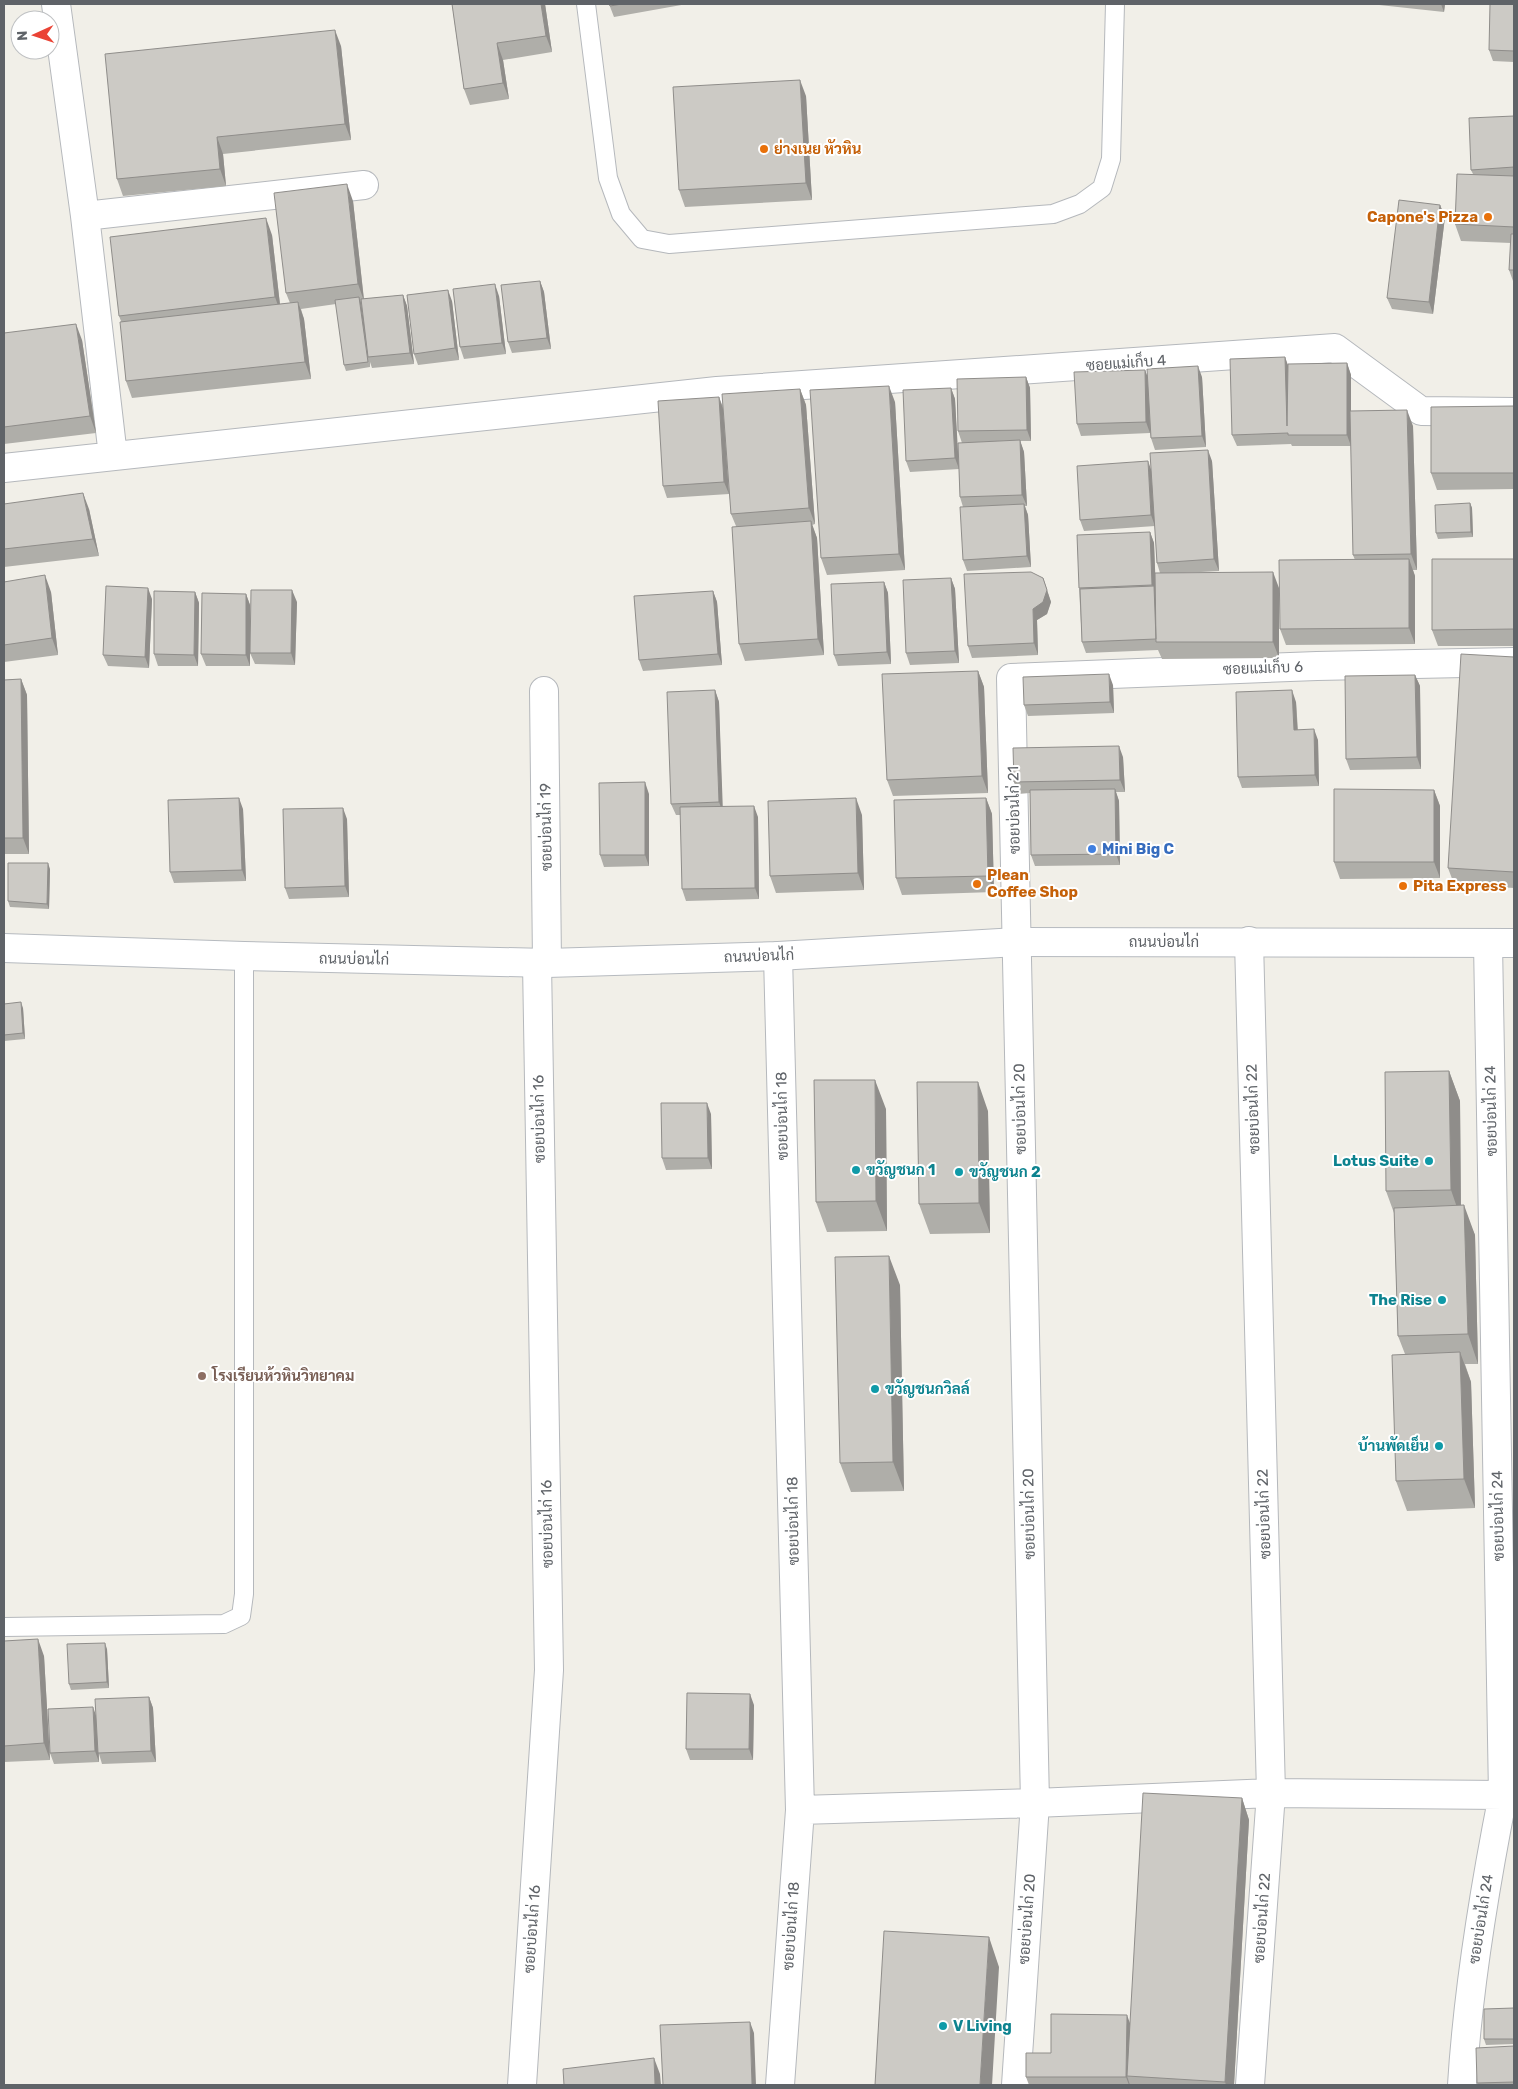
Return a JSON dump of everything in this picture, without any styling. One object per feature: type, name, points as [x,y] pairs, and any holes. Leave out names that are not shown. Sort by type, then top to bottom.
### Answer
[{"type":"street","points":[[56,4],[85,216],[114,456]]},
{"type":"street","points":[[85,216],[364,186]]},
{"type":"street","name":"ซอยแม่เก็บ 4","points":[[4,468],[718,390],[1335,348],[1421,411],[1514,412]]},
{"type":"street","name":"ซอยแม่เก็บ 6","points":[[1011,678],[1317,666],[1514,662]]},
{"type":"street","name":"ซอยบ่อนไก่ 21","points":[[1011,678],[1017,942]]},
{"type":"street","name":"ซอยบ่อนไก่ 19","points":[[542,963],[544,691]]},
{"type":"street","name":"ถนนบ่อนไก่","points":[[4,948],[542,963],[778,956],[1017,942],[1501,943]]},
{"type":"street","name":"ซอยบ่อนไก่ 20","points":[[1016,2085],[1035,1803],[1017,942]]},
{"type":"street","name":"ซอยบ่อนไก่ 22","points":[[1249,942],[1271,1793],[1250,2085]]},
{"type":"street","name":"ซอยบ่อนไก่ 24","points":[[1462,2085],[1465,2026],[1483,1898],[1504,1795],[1501,943]]},
{"type":"street","name":"ซอยบ่อนไก่ 18","points":[[778,956],[800,1810],[780,2085]]},
{"type":"street","name":"ซอยบ่อนไก่ 16","points":[[522,2085],[549,1670],[542,963]]},
{"type":"street","points":[[800,1810],[1271,1793],[1504,1795]]},
{"type":"lane","points":[[586,4],[608,178],[621,214],[642,239],[669,244],[1053,214],[1080,204],[1102,188],[1111,159],[1115,4]]},
{"type":"lane","points":[[4,1627],[224,1624],[241,1616],[244,1594],[244,956]]},
{"type":"building","points":[[452,4],[541,4],[546,36],[497,43],[503,83],[464,89]]},
{"type":"building","points":[[1490,4],[1514,4],[1514,51],[1489,50]]},
{"type":"building","points":[[335,30],[345,124],[217,137],[220,169],[117,179],[105,54]]},
{"type":"building","points":[[800,80],[806,183],[679,190],[673,87]]},
{"type":"building","points":[[1514,116],[1514,167],[1471,170],[1469,118]]},
{"type":"building","name":"Capone's Pizza","points":[[1457,174],[1514,176],[1514,227],[1455,224]]},
{"type":"building","points":[[347,184],[358,284],[286,293],[274,193]]},
{"type":"building","points":[[1399,200],[1440,205],[1429,302],[1387,298]]},
{"type":"building","points":[[266,218],[275,297],[119,316],[110,237]]},
{"type":"building","points":[[1511,234],[1514,234],[1514,270],[1509,270]]},
{"type":"building","points":[[540,281],[547,338],[508,342],[501,285]]},
{"type":"building","points":[[495,284],[502,343],[460,347],[453,289]]},
{"type":"building","points":[[448,290],[455,348],[414,354],[407,295]]},
{"type":"building","points":[[403,295],[410,353],[368,357],[361,299]]},
{"type":"building","points":[[359,297],[368,362],[344,365],[335,300]]},
{"type":"building","points":[[298,302],[305,362],[126,381],[120,322]]},
{"type":"building","points":[[76,324],[90,416],[4,427],[4,333]]},
{"type":"building","points":[[1285,357],[1287,426],[1288,364],[1347,363],[1347,435],[1288,435],[1288,433],[1232,435],[1230,359]]},
{"type":"building","points":[[1198,366],[1202,436],[1151,438],[1147,369]]},
{"type":"building","points":[[1145,370],[1146,422],[1077,424],[1074,372]]},
{"type":"building","points":[[1026,377],[1027,430],[958,431],[957,379]]},
{"type":"building","points":[[889,386],[899,554],[821,558],[810,390]]},
{"type":"building","points":[[951,388],[955,458],[906,461],[903,390]]},
{"type":"building","points":[[800,389],[809,508],[731,514],[722,394]]},
{"type":"building","points":[[719,397],[724,482],[663,486],[658,401]]},
{"type":"building","points":[[1514,406],[1514,473],[1431,473],[1431,407]]},
{"type":"building","points":[[1407,410],[1411,554],[1353,555],[1350,411]]},
{"type":"building","points":[[1020,440],[1022,495],[960,497],[958,443]]},
{"type":"building","points":[[1208,450],[1214,559],[1157,563],[1150,453]]},
{"type":"building","points":[[1148,461],[1151,515],[1080,520],[1077,466]]},
{"type":"building","points":[[83,493],[93,539],[4,549],[4,504]]},
{"type":"building","points":[[1470,503],[1471,532],[1436,533],[1435,505]]},
{"type":"building","points":[[1024,504],[1027,556],[963,560],[960,507]]},
{"type":"building","points":[[811,521],[818,639],[739,644],[732,527]]},
{"type":"building","points":[[1150,532],[1152,585],[1079,588],[1077,535]]},
{"type":"building","points":[[1409,559],[1409,628],[1280,629],[1279,560]]},
{"type":"building","points":[[1432,559],[1514,559],[1514,629],[1432,630]]},
{"type":"building","points":[[1031,572],[1043,578],[1047,590],[1043,602],[1033,609],[1034,643],[968,646],[964,574]]},
{"type":"building","points":[[1273,572],[1273,642],[1156,642],[1155,573]]},
{"type":"building","points":[[45,575],[52,638],[4,645],[4,582]]},
{"type":"building","points":[[951,578],[955,651],[906,653],[903,580]]},
{"type":"building","points":[[884,582],[887,652],[834,655],[831,584]]},
{"type":"building","points":[[106,586],[148,588],[145,657],[103,655]]},
{"type":"building","points":[[1154,586],[1156,639],[1082,642],[1080,589]]},
{"type":"building","points":[[251,590],[292,590],[291,653],[250,653]]},
{"type":"building","points":[[154,591],[195,592],[194,655],[154,654]]},
{"type":"building","points":[[713,591],[718,654],[639,660],[634,596]]},
{"type":"building","points":[[202,593],[246,594],[246,655],[201,654]]},
{"type":"building","points":[[1461,654],[1514,657],[1514,872],[1448,868]]},
{"type":"building","points":[[978,671],[982,776],[887,780],[882,674]]},
{"type":"building","points":[[1109,674],[1110,702],[1024,705],[1023,677]]},
{"type":"building","points":[[1415,675],[1417,757],[1346,759],[1345,676]]},
{"type":"building","points":[[21,679],[23,838],[4,838],[4,680]]},
{"type":"building","points":[[715,690],[719,802],[671,804],[667,692]]},
{"type":"building","points":[[1292,690],[1294,730],[1314,729],[1315,775],[1238,777],[1236,692]]},
{"type":"building","points":[[1119,746],[1120,780],[1014,782],[1013,748]]},
{"type":"building","points":[[645,782],[645,855],[600,855],[599,783]]},
{"type":"building","points":[[1115,789],[1116,854],[1031,855],[1030,790]]},
{"type":"building","points":[[1334,789],[1434,790],[1434,862],[1334,862]]},
{"type":"building","points":[[239,798],[242,870],[170,872],[168,800]]},
{"type":"building","points":[[856,798],[858,873],[770,876],[768,801]]},
{"type":"building","points":[[986,798],[988,876],[896,878],[894,800]]},
{"type":"building","points":[[754,806],[755,888],[682,889],[680,807]]},
{"type":"building","points":[[343,808],[345,886],[285,888],[283,809]]},
{"type":"building","points":[[8,863],[48,863],[47,904],[8,901]]},
{"type":"building","points":[[21,1002],[23,1033],[4,1035],[4,1004]]},
{"type":"building","name":"Lotus Suite","points":[[1449,1071],[1451,1190],[1386,1191],[1385,1072]]},
{"type":"building","name":"ขวัญชนก 1","points":[[814,1080],[875,1080],[876,1201],[816,1202]]},
{"type":"building","name":"ขวัญชนก 2","points":[[917,1082],[978,1082],[979,1203],[919,1204]]},
{"type":"building","points":[[661,1103],[707,1103],[708,1158],[662,1158]]},
{"type":"building","name":"The Rise","points":[[1464,1205],[1468,1334],[1398,1336],[1394,1208]]},
{"type":"building","name":"ขวัญชนกวิลล์","points":[[889,1256],[893,1462],[840,1463],[835,1257]]},
{"type":"building","name":"บ้านพัดเย็น","points":[[1460,1352],[1464,1479],[1396,1481],[1392,1355]]},
{"type":"building","points":[[38,1639],[44,1743],[4,1746],[4,1641]]},
{"type":"building","points":[[105,1643],[107,1682],[69,1684],[67,1644]]},
{"type":"building","points":[[687,1693],[750,1694],[749,1749],[686,1749]]},
{"type":"building","points":[[149,1697],[151,1751],[98,1753],[95,1699]]},
{"type":"building","points":[[93,1707],[95,1751],[50,1753],[48,1709]]},
{"type":"building","points":[[1143,1793],[1242,1798],[1225,2082],[1127,2076]]},
{"type":"building","name":"V Living","points":[[884,1931],[989,1937],[980,2085],[875,2085]]},
{"type":"building","points":[[1514,2008],[1514,2039],[1484,2039],[1484,2009]]},
{"type":"building","points":[[1051,2014],[1127,2015],[1126,2077],[1026,2077],[1026,2053],[1051,2053]]},
{"type":"building","points":[[750,2022],[752,2085],[663,2085],[660,2025]]},
{"type":"building","points":[[1514,2046],[1514,2082],[1477,2083],[1476,2048]]},
{"type":"building","points":[[654,2058],[655,2085],[564,2085],[563,2069]]},
{"type":"place","name":"ย่างเนย หัวหิน","points":[[764,149]]},
{"type":"place","name":"Capone's Pizza","points":[[1488,217]]},
{"type":"place","name":"Mini Big C","points":[[1092,849]]},
{"type":"place","name":"Plean Coffee Shop","points":[[977,884]]},
{"type":"place","name":"Pita Express","points":[[1403,886]]},
{"type":"place","name":"Lotus Suite","points":[[1429,1161]]},
{"type":"place","name":"ขวัญชนก 1","points":[[856,1170]]},
{"type":"place","name":"ขวัญชนก 2","points":[[959,1172]]},
{"type":"place","name":"The Rise","points":[[1442,1300]]},
{"type":"place","name":"โรงเรียนห้วหินวิทยาคม","points":[[202,1376]]},
{"type":"place","name":"ขวัญชนกวิลล์","points":[[875,1389]]},
{"type":"place","name":"บ้านพัดเย็น","points":[[1439,1446]]},
{"type":"place","name":"V Living","points":[[943,2026]]}]
